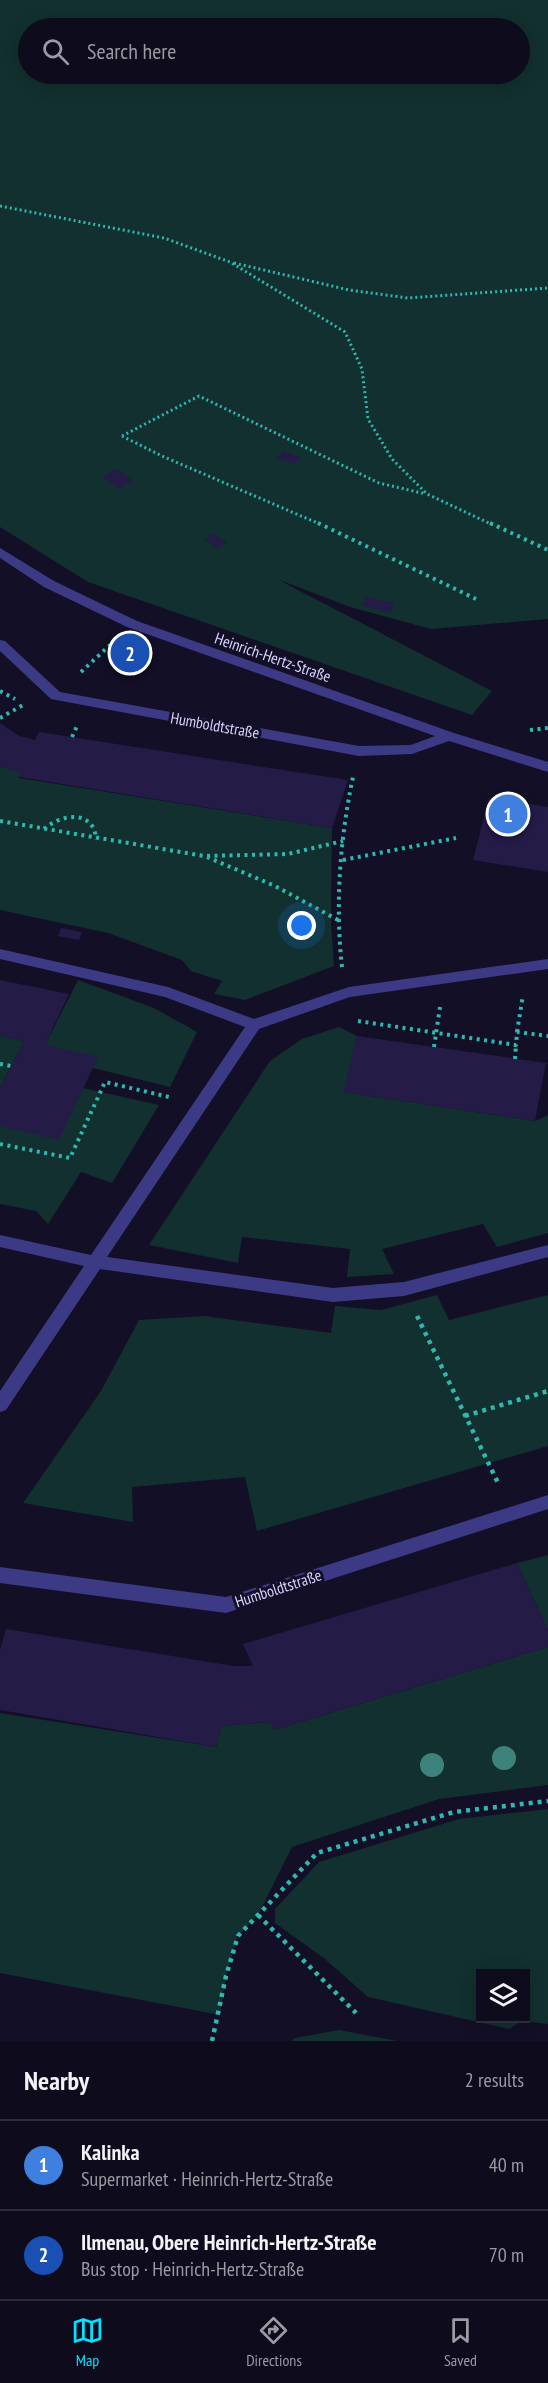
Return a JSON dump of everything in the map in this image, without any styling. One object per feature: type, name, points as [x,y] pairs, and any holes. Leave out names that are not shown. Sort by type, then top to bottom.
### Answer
[{"type":"street","name":"Heinrich-Hertz-Straße","points":[[0,552],[49,584],[132,624],[448,736],[548,766]]},
{"type":"street","name":"Humboldtstraße","points":[[0,644],[56,696],[359,750],[412,749],[448,736]]},
{"type":"street","points":[[0,954],[168,992],[254,1025]]},
{"type":"street","points":[[0,1405],[254,1025],[349,992],[548,964]]},
{"type":"street","points":[[0,1241],[94,1262],[333,1295],[404,1289],[548,1251]]},
{"type":"street","name":"Humboldtstraße","points":[[0,1575],[226,1605],[548,1502]]},
{"type":"path","points":[[0,206],[164,238],[230,262],[339,288],[408,298],[548,288]]},
{"type":"path","points":[[230,262],[345,332],[362,369],[368,419],[392,459],[427,494]]},
{"type":"path","points":[[476,599],[229,483],[145,451],[122,436],[199,396],[379,483],[427,494],[548,550]]},
{"type":"path","points":[[0,718],[27,703]]},
{"type":"path","points":[[342,965],[339,935],[347,803]]},
{"type":"path","points":[[43,829],[56,819],[74,816],[90,822],[97,833],[96,839]]},
{"type":"path","points":[[0,821],[204,856],[251,872],[295,894],[340,921]]},
{"type":"path","points":[[343,860],[456,838]]},
{"type":"path","points":[[204,856],[288,854],[344,841]]},
{"type":"path","points":[[515,1059],[524,986],[518,968]]},
{"type":"path","points":[[434,1047],[442,999],[439,980]]},
{"type":"path","points":[[349,992],[351,1020],[516,1045]]},
{"type":"path","points":[[517,1032],[548,1036]]},
{"type":"path","points":[[0,1064],[11,1066]]},
{"type":"path","points":[[0,1144],[70,1158],[105,1082],[201,1105]]},
{"type":"path","points":[[404,1289],[512,1513]]},
{"type":"path","points":[[465,1416],[548,1391]]},
{"type":"path","points":[[212,2041],[226,1976],[238,1936],[317,1853],[454,1812],[548,1802]]},
{"type":"path","points":[[258,1915],[356,2013]]},
{"type":"green space","points":[[0,0],[548,0],[548,619],[431,629],[350,607],[277,579],[492,691],[472,715],[88,582],[0,527]]},
{"type":"green space","points":[[0,766],[21,773],[19,778],[332,828],[331,923],[334,966],[245,1000],[214,994],[222,981],[191,971],[182,960],[108,933],[0,910]]},
{"type":"green space","points":[[78,980],[154,1008],[197,1032],[170,1087],[93,1068],[45,1045]]},
{"type":"green space","points":[[339,1027],[357,1036],[344,1092],[535,1121],[548,1115],[548,1233],[497,1247],[483,1224],[382,1249],[394,1274],[347,1277],[350,1249],[242,1237],[238,1263],[149,1245],[270,1061],[302,1039]]},
{"type":"green space","points":[[0,1036],[24,1041],[0,1088]]},
{"type":"green space","points":[[83,1088],[159,1105],[112,1183],[81,1172],[48,1224],[36,1211],[0,1204],[0,1126]]},
{"type":"green space","points":[[437,1295],[449,1320],[548,1295],[548,1446],[257,1531],[245,1477],[132,1487],[133,1522],[23,1503],[101,1391],[139,1320],[204,1316],[331,1333],[335,1306],[381,1310]]},
{"type":"green space","points":[[548,1555],[548,1631],[517,1563]]},
{"type":"green space","points":[[548,1647],[548,1785],[439,1799],[292,1847],[258,1915],[238,1936],[226,1976],[220,2015],[0,1973],[0,1713],[216,1747],[221,1726],[271,1722],[274,1730]]},
{"type":"green space","points":[[548,1809],[548,2024],[530,2022],[530,1969],[476,1969],[476,2022],[368,1997],[325,1959],[275,1923],[275,1909],[319,1862],[459,1819]]},
{"type":"green space","points":[[483,2023],[519,2023],[509,2029]]},
{"type":"green space","points":[[339,2030],[397,2041],[292,2041],[295,2038]]},
{"type":"building","points":[[284,451],[301,458],[294,464],[277,458]]},
{"type":"building","points":[[116,469],[133,480],[119,488],[102,477]]},
{"type":"building","points":[[213,534],[227,542],[218,548],[204,539]]},
{"type":"building","points":[[367,597],[394,603],[390,612],[362,606]]},
{"type":"building","points":[[0,723],[19,736],[35,740],[39,732],[348,780],[332,828],[19,777],[21,773],[0,766]]},
{"type":"building","points":[[489,798],[548,807],[548,872],[473,860]]},
{"type":"building","points":[[61,928],[82,932],[79,940],[58,936]]},
{"type":"building","points":[[0,980],[69,994],[45,1045],[98,1057],[59,1140],[0,1126],[0,1088],[24,1041],[0,1036]]},
{"type":"building","points":[[357,1036],[546,1063],[535,1121],[343,1092]]},
{"type":"building","points":[[517,1563],[548,1631],[548,1647],[274,1730],[271,1722],[221,1726],[216,1747],[0,1710],[0,1650],[6,1629],[234,1666],[253,1666],[243,1644]]},
{"type":"place","name":"Ilmenau, Obere Heinrich-Hertz-Straße","points":[[130,653]]},
{"type":"place","name":"Kalinka","points":[[508,814]]}]
